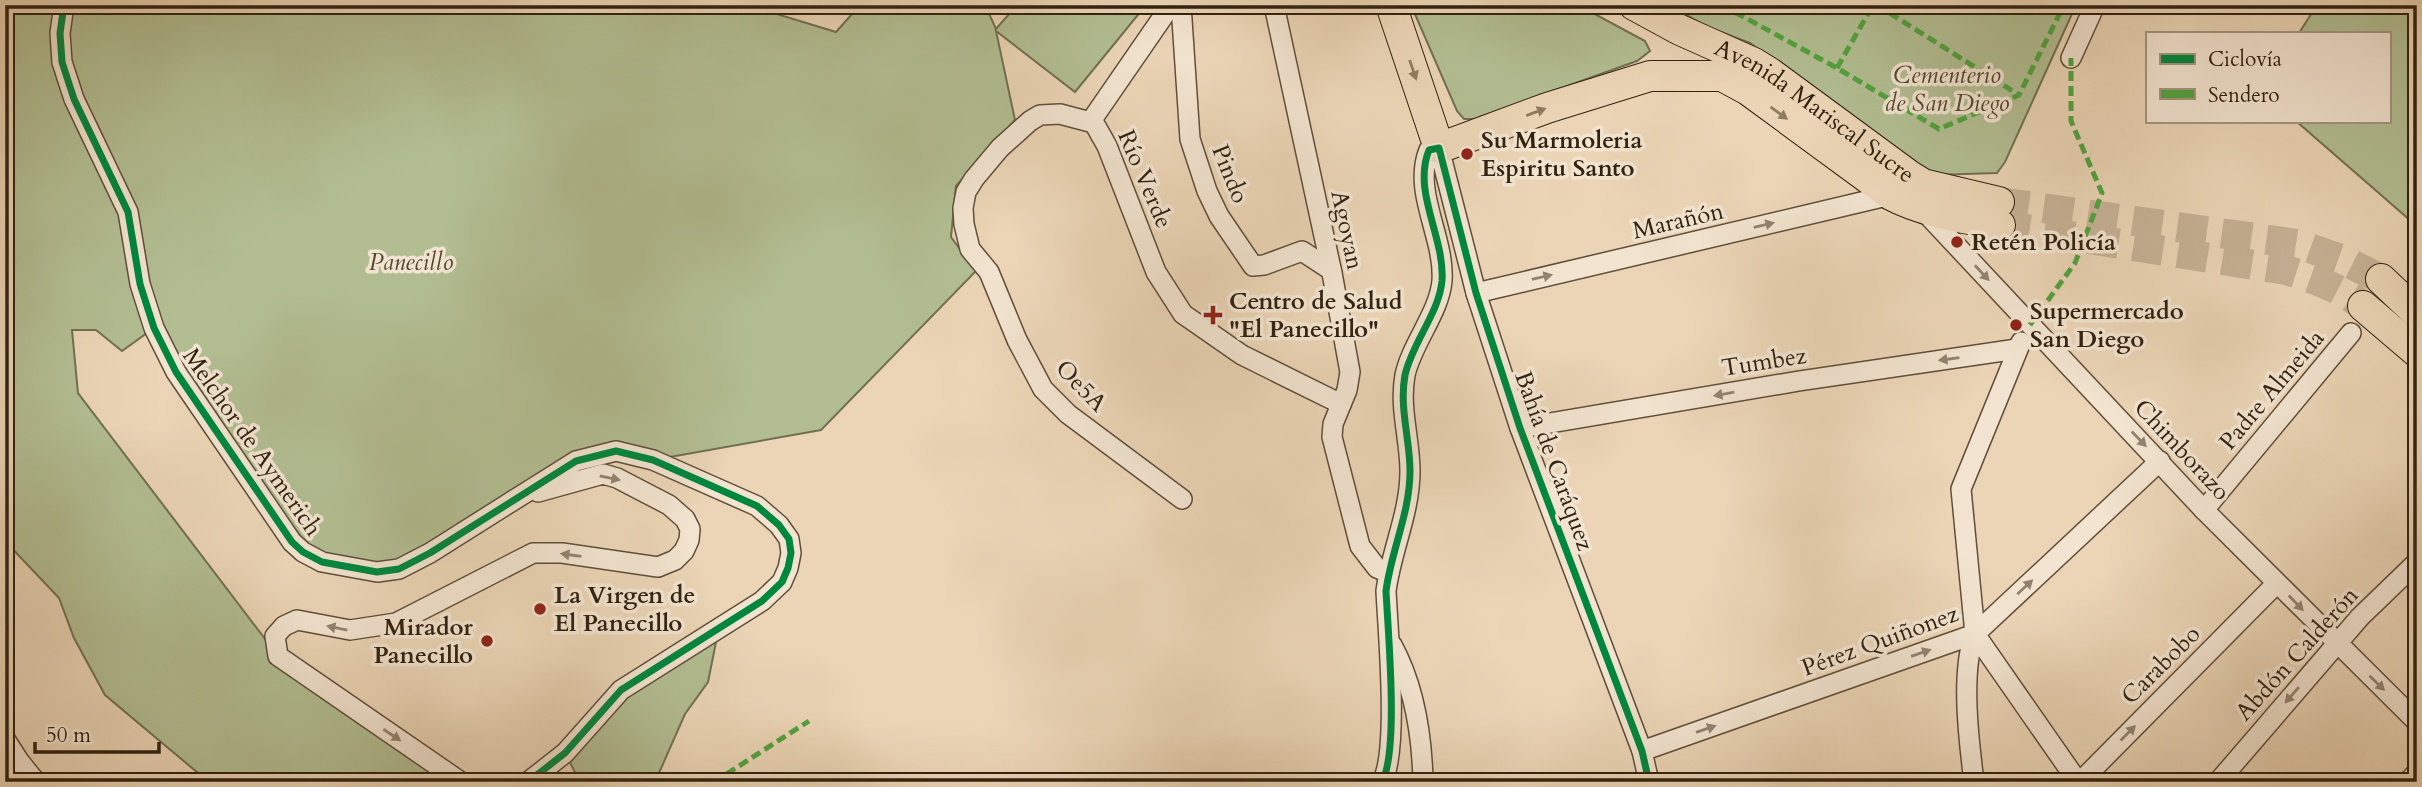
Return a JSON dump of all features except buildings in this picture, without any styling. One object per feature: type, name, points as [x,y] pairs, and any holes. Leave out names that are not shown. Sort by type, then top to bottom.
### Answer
[{"type":"main road","points":[[1391,5],[1439,148],[1546,108],[1650,76],[1670,65],[1680,41],[1680,30]]},
{"type":"main road","name":"Avenida Mariscal Sucre","points":[[1634,5],[1770,73],[1895,167],[1923,184],[2000,214],[1903,202],[1748,90],[1722,76],[1650,76]]},
{"type":"main road","points":[[2381,279],[2417,313]]},
{"type":"main road","points":[[2363,306],[2417,352]]},
{"type":"street","name":"Melchor de Aymerich","points":[[64,5],[60,33],[62,62],[74,99],[128,212],[135,241],[140,284],[154,328],[176,372],[292,542],[303,552],[323,562],[377,572],[399,569],[430,553],[576,460],[616,451],[653,460],[757,506],[779,525],[789,539],[791,554],[782,582],[762,601],[621,691],[565,753],[528,782]]},
{"type":"street","points":[[1091,121],[1171,5]]},
{"type":"street","name":"Pindo","points":[[1181,5],[1190,139],[1207,191],[1219,216],[1253,266],[1264,265],[1302,251],[1331,270]]},
{"type":"street","name":"Agoyan","points":[[1274,5],[1350,372],[1350,381],[1333,424],[1332,437],[1360,546],[1377,568],[1389,573]]},
{"type":"street","points":[[2071,58],[2095,5]]},
{"type":"street","name":"Río Verde","points":[[989,272],[970,249],[964,225],[963,208],[974,179],[1000,148],[1040,115],[1060,114],[1091,121],[1107,146],[1156,272],[1183,314],[1242,355],[1341,404]]},
{"type":"street","points":[[1382,782],[1389,764],[1391,712],[1387,591],[1389,573],[1399,543],[1410,471],[1403,406],[1405,376],[1418,338],[1437,302],[1441,285],[1440,253],[1423,169],[1429,150],[1439,148]]},
{"type":"street","name":"Bahía de Caráquez","points":[[1439,148],[1476,293],[1520,428],[1642,751],[1649,782]]},
{"type":"street","name":"Marañón","points":[[1476,293],[1891,195]]},
{"type":"street","name":"Chimborazo","points":[[1919,206],[2204,510],[2417,722]]},
{"type":"street","name":"Oe5A","points":[[989,272],[1017,340],[1043,388],[1068,414],[1182,499]]},
{"type":"street","points":[[1974,782],[1968,710],[1969,650],[1975,634],[1960,495],[2017,349],[2030,325]]},
{"type":"street","name":"Padre Almeida","points":[[2204,510],[2351,333]]},
{"type":"street","name":"Tumbez","points":[[1520,428],[1799,381],[2017,349]]},
{"type":"street","name":"Pérez Quiñonez","points":[[1642,751],[1975,634],[2160,461]]},
{"type":"street","name":"Melchor de Aymerich","points":[[461,782],[278,656],[274,646],[275,636],[284,626],[297,621],[350,630],[396,623],[533,553],[562,553],[658,567],[675,560],[684,551],[689,540],[690,529],[685,519],[669,505],[617,478],[603,474],[520,497]]},
{"type":"street","name":"Abdón Calderón","points":[[2218,782],[2360,617],[2417,562]]},
{"type":"street","name":"Carabobo","points":[[2079,782],[2277,583]]},
{"type":"street","points":[[1975,634],[2079,782]]},
{"type":"street","points":[[1388,638],[1399,659],[1415,706],[1422,752],[1423,782]]},
{"type":"street","points":[[5,739],[36,782]]},
{"type":"street","points":[[2408,782],[2417,772]]},
{"type":"green space","name":"Panecillo","points":[[5,5],[747,5],[836,32],[860,5],[985,5],[996,29],[1017,5],[1146,5],[1075,92],[996,31],[1015,120],[956,186],[951,237],[976,271],[821,430],[653,460],[577,461],[399,569],[303,552],[154,328],[122,351],[96,330],[72,330],[78,393],[278,656],[461,782],[192,782],[198,773],[105,695],[74,638],[59,598],[5,541]]},
{"type":"green space","points":[[1411,5],[1578,5],[1645,41],[1650,51],[1637,61],[1474,119],[1464,119],[1457,111]]},
{"type":"green space","name":"Cementerio de San Diego","points":[[1669,5],[2076,5],[2005,162],[1997,173],[1933,175],[1897,156],[1750,43],[1710,28]]},
{"type":"green space","points":[[2317,5],[2417,5],[2417,214],[2411,221],[2297,122],[2390,122],[2390,32],[2300,32]]},
{"type":"green space","points":[[719,627],[708,682],[685,714],[655,782],[580,782],[565,753],[621,690]]},
{"type":"tunnel","points":[[1999,202],[2298,244],[2341,259],[2381,279]]},
{"type":"tunnel","points":[[2000,225],[2286,270],[2316,280],[2363,306]]},
{"type":"marked path","points":[[1722,5],[1837,68],[1939,129],[2019,95],[2064,5]]},
{"type":"marked path","points":[[1837,68],[1873,5]]},
{"type":"marked path","points":[[1877,5],[2019,95]]},
{"type":"marked path","points":[[2030,325],[2075,263],[2102,193],[2071,121],[2071,58]]},
{"type":"marked path","points":[[714,782],[809,721]]},
{"type":"cycle path","points":[[64,5],[60,33],[62,62],[74,99],[128,212],[140,284],[154,328],[176,372],[292,542],[303,552],[322,562],[377,572],[399,569],[430,553],[576,461],[616,451],[653,460],[757,506],[779,525],[789,539],[791,553],[782,582],[762,601],[621,690],[565,753],[528,782]]},
{"type":"cycle path","points":[[1382,782],[1387,767],[1391,719],[1386,591],[1404,517],[1410,471],[1403,387],[1408,363],[1436,305],[1442,281],[1442,264],[1424,182],[1429,150],[1439,148],[1476,293],[1520,428],[1642,751],[1649,782]]},
{"type":"place","name":"Su Marmoleria Espiritu Santo","points":[[1467,154]]},
{"type":"place","name":"Retén Policía","points":[[1957,242]]},
{"type":"place","name":"Centro de Salud \"El Panecillo\"","points":[[1213,315]]},
{"type":"place","name":"Supermercado San Diego","points":[[2016,325]]},
{"type":"place","name":"La Virgen de El Panecillo","points":[[540,609]]},
{"type":"place","name":"Mirador Panecillo","points":[[487,641]]}]
